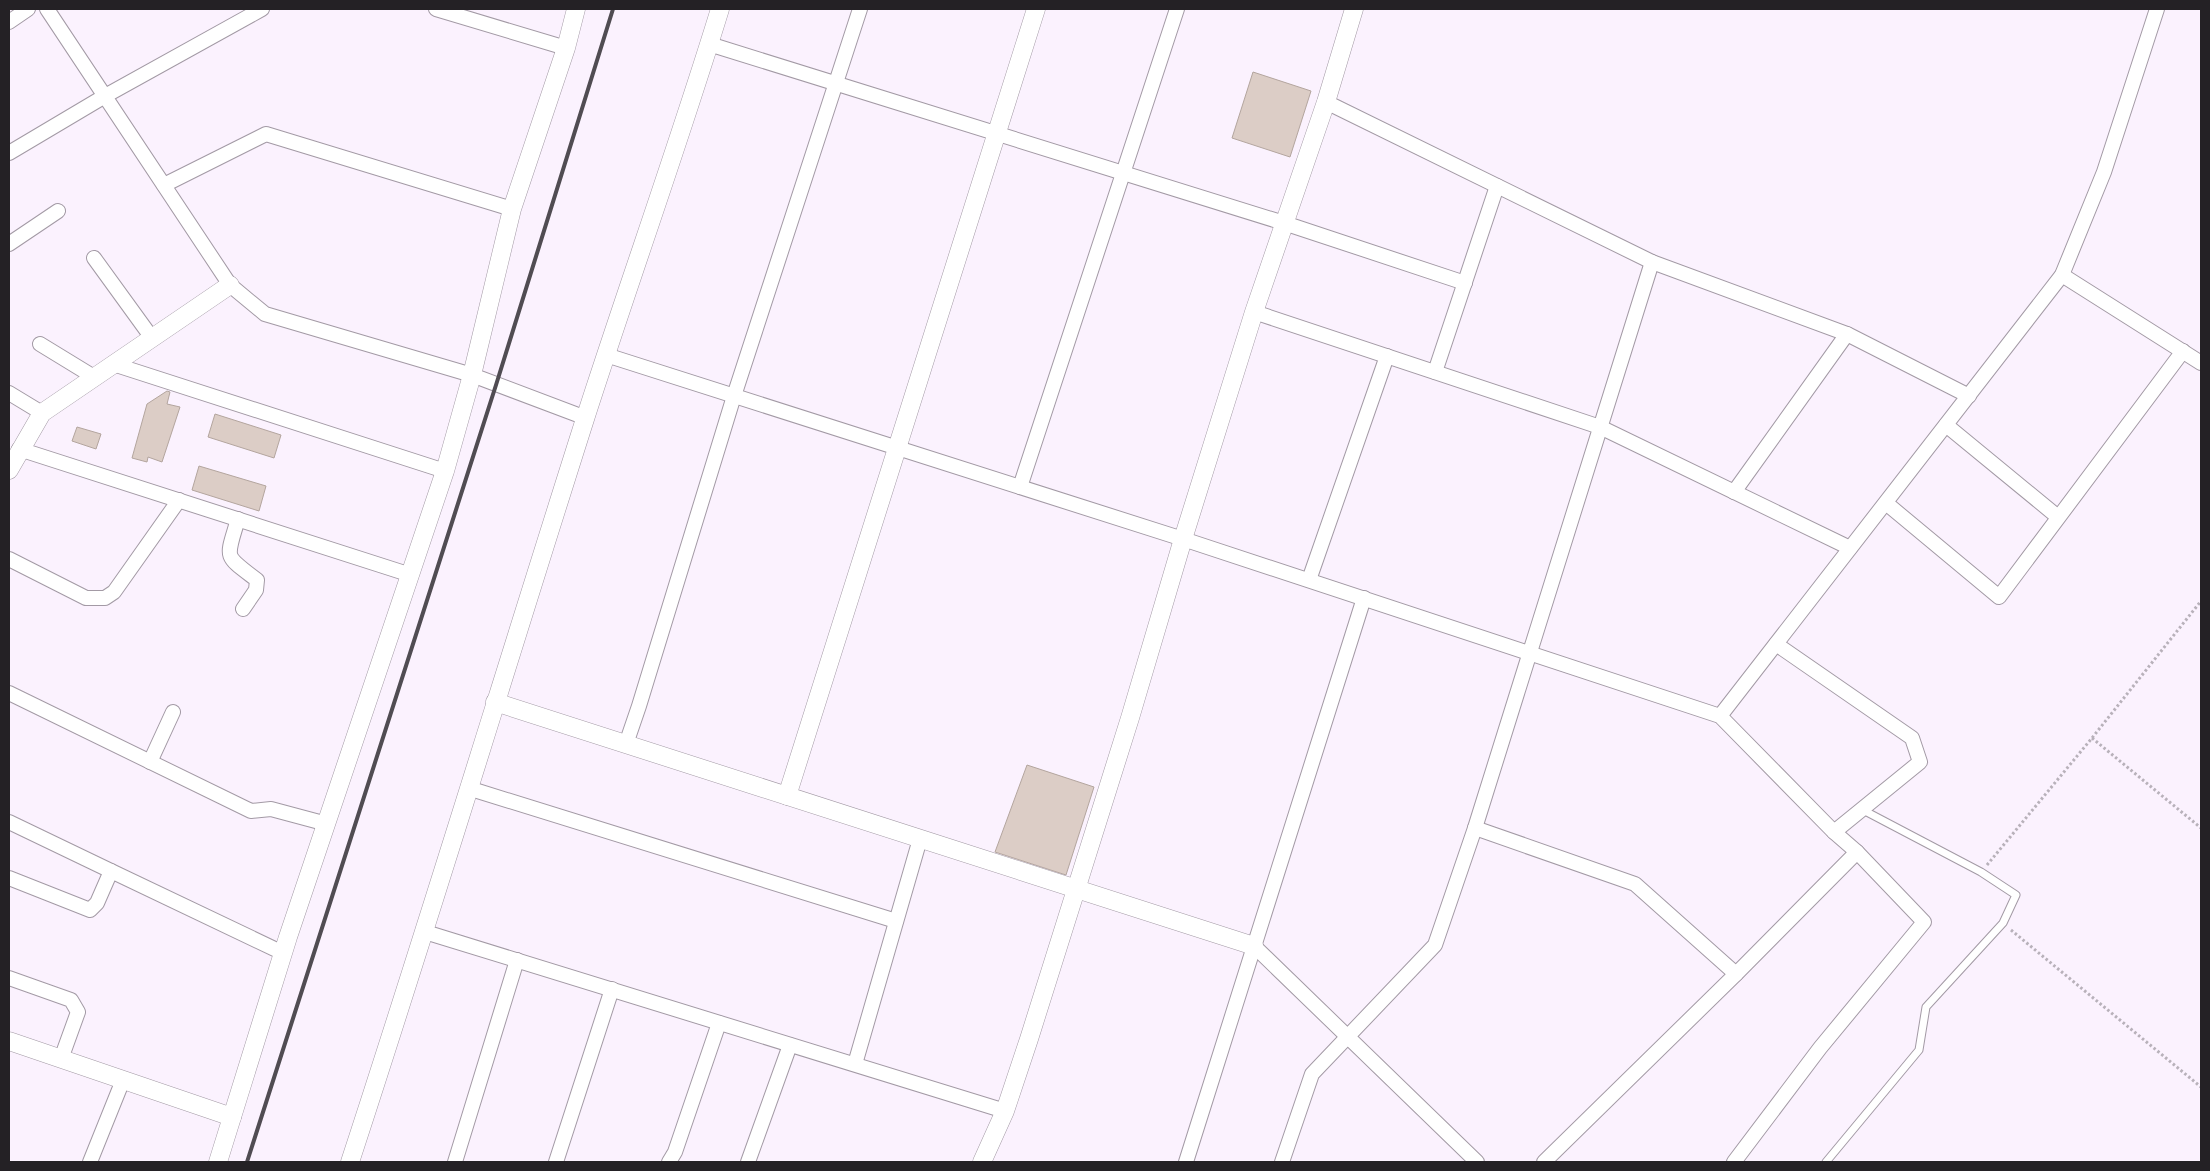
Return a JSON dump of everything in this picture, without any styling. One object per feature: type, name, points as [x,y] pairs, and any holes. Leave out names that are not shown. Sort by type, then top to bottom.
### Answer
[{"type":"street","points":[[9,22],[28,9]]},
{"type":"street","points":[[47,9],[230,285],[265,314],[472,375],[586,418]]},
{"type":"street","points":[[9,153],[106,96],[262,9]]},
{"type":"street","points":[[436,9],[566,48]]},
{"type":"street","points":[[218,1162],[283,952],[445,471],[472,375],[512,209],[566,48],[576,9]]},
{"type":"street","points":[[350,1162],[425,932],[468,788],[606,354],[720,9]]},
{"type":"street","points":[[626,744],[734,396],[860,9]]},
{"type":"street","points":[[787,796],[1036,9]]},
{"type":"street","points":[[1020,487],[1177,9]]},
{"type":"street","points":[[982,1162],[1005,1111],[1130,718],[1183,539],[1254,312],[1326,102],[1354,9]]},
{"type":"street","points":[[1720,716],[2062,275],[2104,172],[2157,9]]},
{"type":"street","points":[[709,44],[1284,223],[1465,283]]},
{"type":"street","points":[[1326,102],[1652,262],[1847,334],[1969,396]]},
{"type":"street","points":[[164,185],[266,134],[512,209]]},
{"type":"street","points":[[1435,372],[1498,186]]},
{"type":"street","points":[[9,244],[58,211]]},
{"type":"street","points":[[94,258],[152,338]]},
{"type":"street","points":[[1282,1162],[1312,1074],[1435,945],[1475,828],[1652,262]]},
{"type":"street","points":[[2062,275],[2201,362]]},
{"type":"street","points":[[9,470],[19,449],[42,413],[230,285]]},
{"type":"street","points":[[1254,312],[1600,427],[1850,548]]},
{"type":"street","points":[[1734,492],[1847,334]]},
{"type":"street","points":[[40,344],[94,377]]},
{"type":"street","points":[[1886,503],[1999,597],[2183,351]]},
{"type":"street","points":[[606,354],[1183,539],[1720,716],[1834,832],[1857,852],[1924,922],[1820,1048],[1734,1162]]},
{"type":"street","points":[[1309,580],[1387,356]]},
{"type":"street","points":[[113,364],[445,471]]},
{"type":"street","points":[[9,393],[42,413]]},
{"type":"street","points":[[1946,425],[2058,516]]},
{"type":"street","points":[[19,449],[411,575]]},
{"type":"street","points":[[9,559],[86,598],[104,598],[114,592],[180,500]]},
{"type":"street","points":[[238,519],[228,551],[231,560],[257,580],[256,590],[243,609]]},
{"type":"street","points":[[1186,1162],[1364,598]]},
{"type":"street","points":[[1776,644],[1912,738],[1920,762],[1834,832]]},
{"type":"street","points":[[9,693],[251,811],[271,808],[327,824]]},
{"type":"street","points":[[495,702],[1254,946],[1477,1162]]},
{"type":"street","points":[[150,762],[173,712]]},
{"type":"street","points":[[468,788],[896,921]]},
{"type":"street","points":[[9,822],[283,952]]},
{"type":"street","points":[[1475,828],[1635,884],[1736,974]]},
{"type":"street","points":[[855,1064],[920,838]]},
{"type":"street","points":[[1544,1162],[1736,974],[1857,852]]},
{"type":"street","points":[[9,878],[90,910],[97,903],[111,871]]},
{"type":"street","points":[[425,932],[1005,1111]]},
{"type":"street","points":[[455,1162],[517,960]]},
{"type":"street","points":[[9,978],[72,1000],[78,1012],[61,1059]]},
{"type":"street","points":[[556,1162],[612,989]]},
{"type":"street","points":[[669,1162],[675,1152],[719,1023]]},
{"type":"street","points":[[9,1042],[232,1117]]},
{"type":"street","points":[[748,1162],[790,1044]]},
{"type":"street","points":[[90,1162],[123,1080]]},
{"type":"lane","points":[[1826,1162],[1919,1050],[1926,1006],[2003,923],[2016,895],[1981,872],[1863,810]]},
{"type":"path","points":[[1981,872],[2092,738],[2201,601]]},
{"type":"path","points":[[2092,738],[2201,828]]},
{"type":"path","points":[[2003,923],[2201,1087]]},
{"type":"building","points":[[1253,72],[1311,91],[1290,157],[1232,138]]},
{"type":"building","points":[[167,391],[170,392],[167,404],[180,407],[162,462],[148,457],[147,462],[132,458],[147,404]]},
{"type":"building","points":[[215,414],[281,435],[274,458],[208,437]]},
{"type":"building","points":[[77,427],[101,434],[96,449],[72,441]]},
{"type":"building","points":[[199,466],[266,486],[259,511],[192,490]]},
{"type":"building","points":[[1027,765],[1094,787],[1066,875],[995,852]]},
{"type":"railway","points":[[247,1162],[496,385],[613,9]]}]
